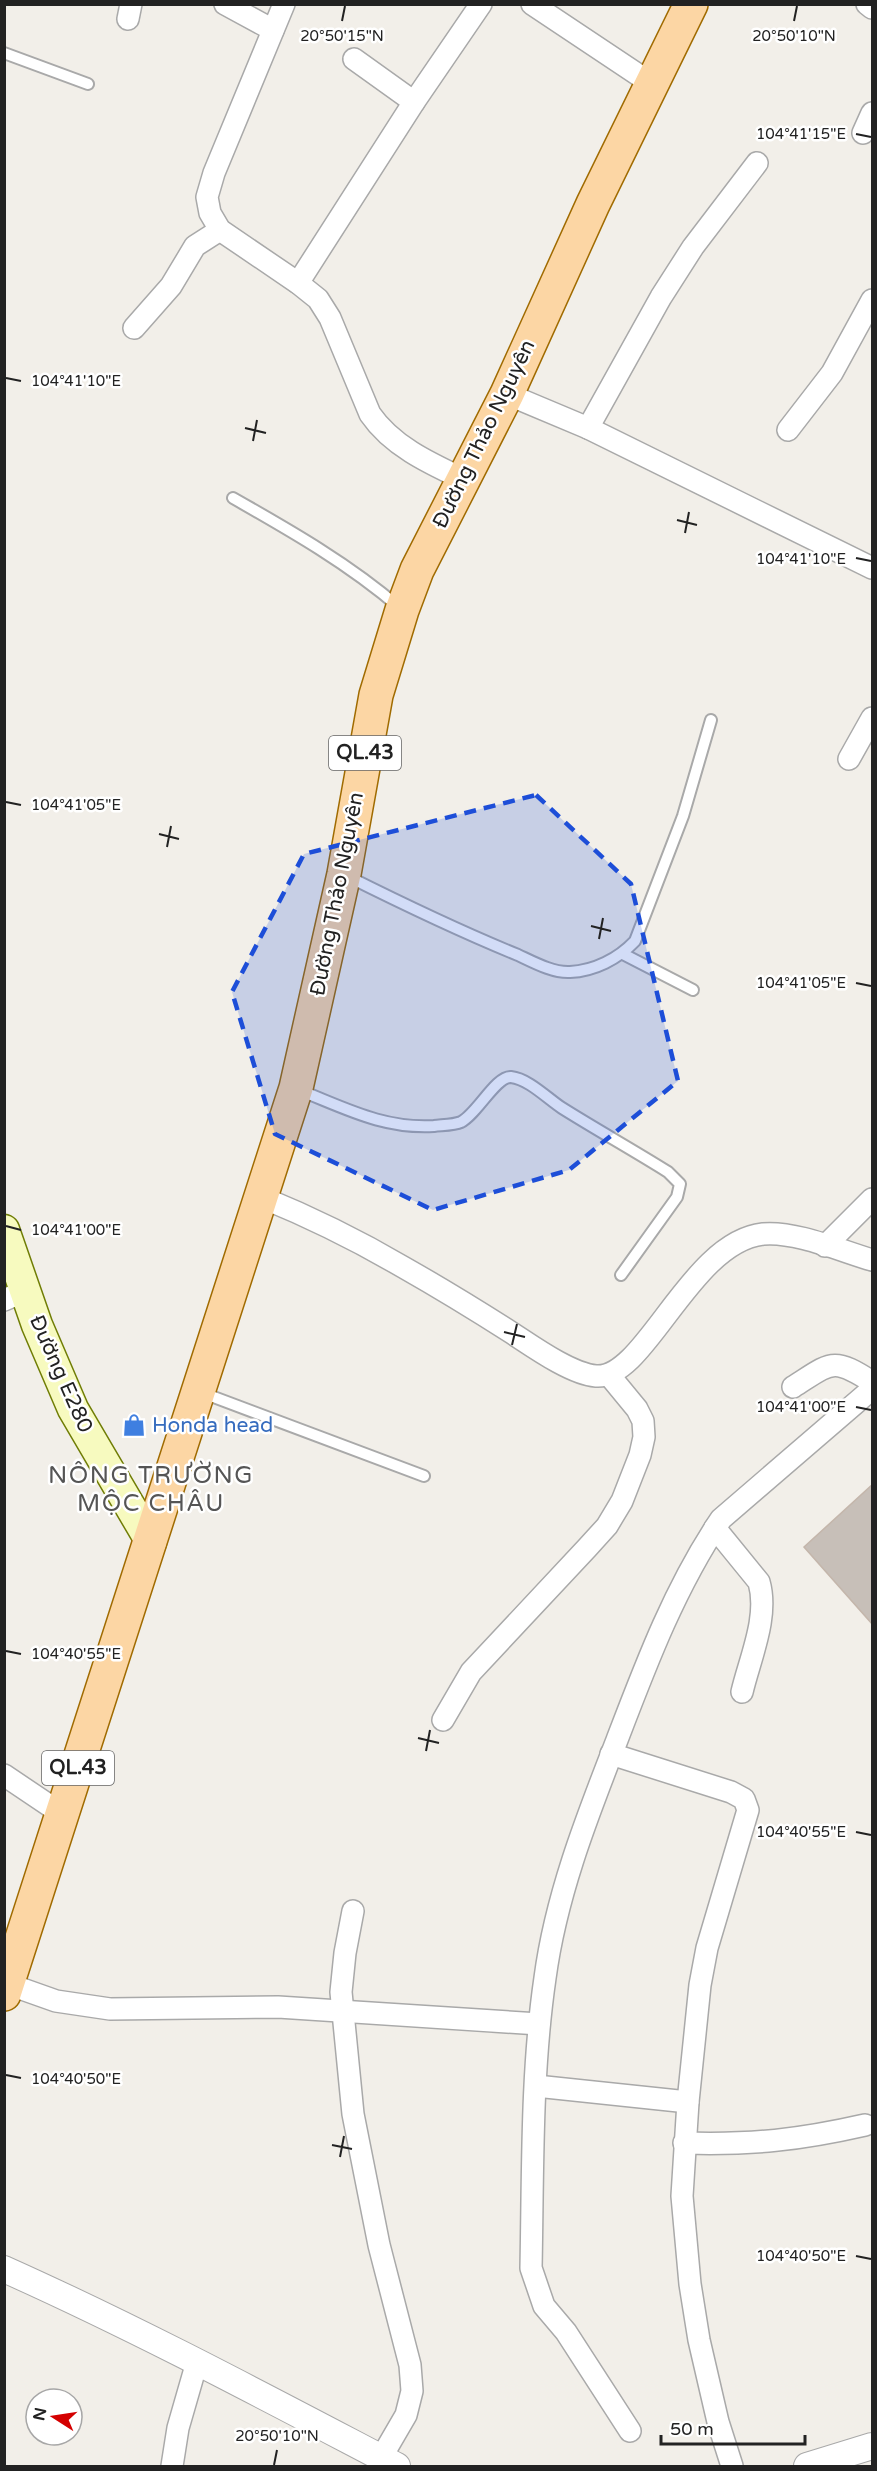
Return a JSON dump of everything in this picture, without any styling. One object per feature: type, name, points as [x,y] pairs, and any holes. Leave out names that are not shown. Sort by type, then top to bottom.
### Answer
[{"type":"main road","name":"Đường Thảo Nguyên","points":[[151,1542],[197,1391],[296,1088],[344,874],[376,695],[402,610],[417,570],[507,394],[544,308],[691,4]]},
{"type":"main road","name":"Đường E280","points":[[4,1230],[15,1296],[40,1334],[73,1409],[151,1542]]},
{"type":"main road","name":"QL.43","points":[[6,1989],[151,1542]]},
{"type":"street","points":[[225,4],[273,30]]},
{"type":"street","points":[[284,4],[214,173],[207,197],[210,213],[220,230],[318,299],[330,318],[370,414],[378,426],[414,455],[463,479]]},
{"type":"street","points":[[298,283],[414,102],[481,4]]},
{"type":"street","points":[[532,4],[652,84]]},
{"type":"street","points":[[867,4],[873,8]]},
{"type":"street","points":[[354,59],[414,102]]},
{"type":"street","points":[[863,133],[873,113]]},
{"type":"street","points":[[588,428],[667,287],[693,247],[757,164]]},
{"type":"street","points":[[134,328],[171,286],[195,246],[220,230]]},
{"type":"street","points":[[788,430],[832,373],[873,300]]},
{"type":"street","points":[[507,394],[588,428],[870,561]]},
{"type":"street","points":[[849,759],[873,718]]},
{"type":"street","points":[[261,1197],[308,1216],[404,1267],[545,1355],[595,1376],[609,1375],[627,1360],[709,1262],[729,1246],[747,1238],[765,1234],[791,1237],[873,1260]]},
{"type":"street","points":[[825,1246],[873,1198]]},
{"type":"street","points":[[793,1387],[820,1370],[839,1365],[848,1367],[873,1382]]},
{"type":"street","points":[[442,1720],[471,1672],[607,1526],[622,1501],[640,1455],[644,1437],[643,1422],[637,1409],[609,1375]]},
{"type":"street","points":[[630,2432],[572,2341],[544,2306],[531,2268],[539,2024],[554,1929],[568,1873],[611,1754],[687,1573],[721,1519],[873,1389]]},
{"type":"street","points":[[715,1528],[759,1582],[762,1593],[760,1620],[742,1692]]},
{"type":"street","points":[[611,1754],[731,1792],[744,1799],[748,1810],[707,1948],[700,1985],[684,2143],[682,2196],[690,2284],[708,2380],[732,2466]]},
{"type":"street","points":[[4,1775],[62,1814]]},
{"type":"street","points":[[4,2269],[65,2296],[197,2362],[389,2462],[412,2391],[410,2365],[363,2169],[353,2114],[342,2012],[342,1977],[353,1911]]},
{"type":"street","points":[[6,1989],[56,2001],[110,2009],[278,2007],[539,2024]]},
{"type":"street","points":[[536,2086],[688,2102]]},
{"type":"street","points":[[684,2143],[730,2144],[788,2141],[865,2125]]},
{"type":"street","points":[[171,2466],[178,2428],[197,2362]]},
{"type":"street","points":[[807,2466],[873,2446]]},
{"type":"lane","points":[[4,53],[88,84]]},
{"type":"lane","points":[[233,498],[333,556],[402,610]]},
{"type":"lane","points":[[344,874],[457,930],[545,967],[568,973],[594,967],[623,954],[634,942],[683,816],[711,720]]},
{"type":"lane","points":[[623,954],[693,990]]},
{"type":"lane","points":[[296,1088],[376,1120],[401,1126],[420,1127],[461,1122],[474,1112],[503,1079],[512,1077],[524,1082],[560,1107],[668,1172],[680,1184],[677,1197],[621,1275]]},
{"type":"lane","points":[[197,1391],[424,1476]]},
{"type":"highlighted area","points":[[536,795],[631,884],[678,1081],[569,1170],[433,1210],[275,1134],[232,992],[304,854]]},
{"type":"building","points":[[873,1484],[873,1625],[804,1547]]},
{"type":"place","name":"Honda head","points":[[134,1425]]},
{"type":"district","name":"NÔNG TRƯỜNG MỘC CHÂU","points":[[151,1489]]}]
